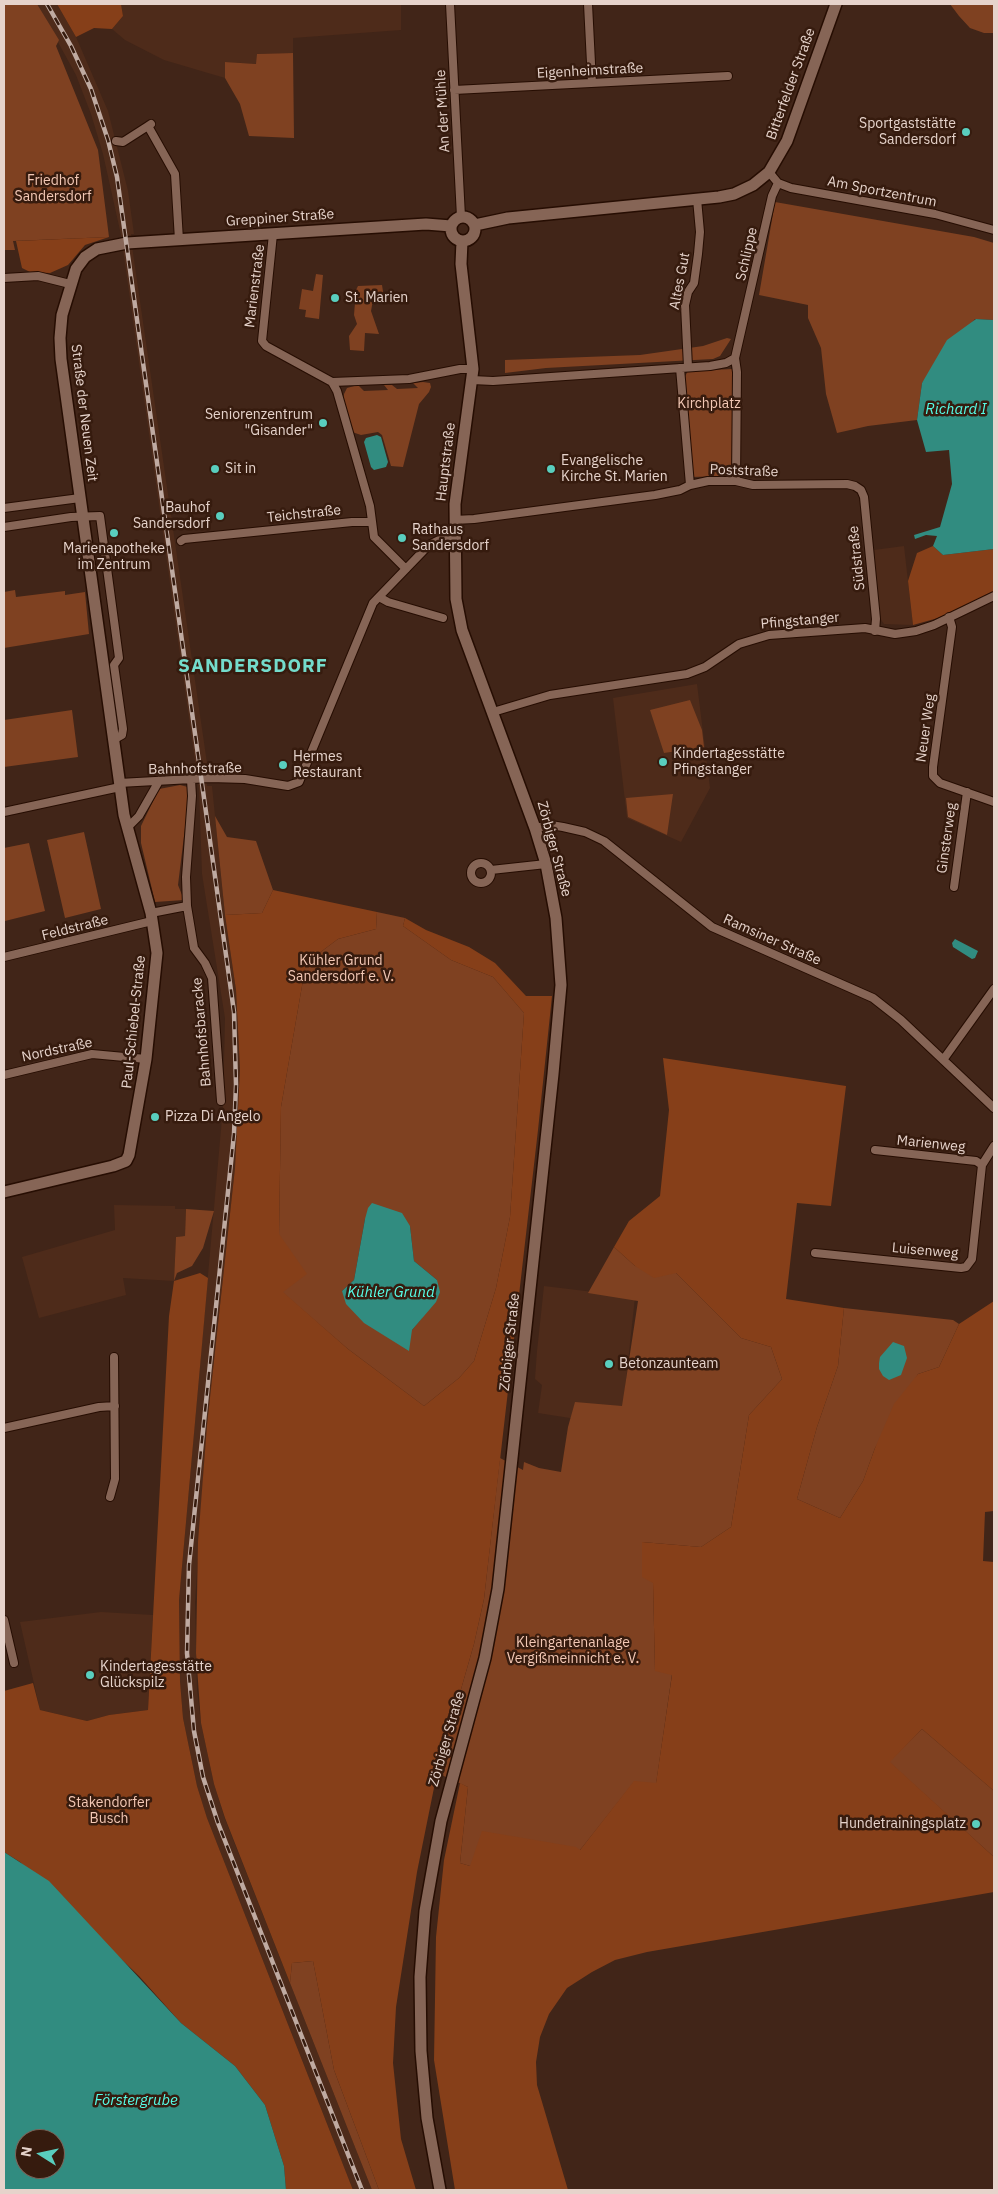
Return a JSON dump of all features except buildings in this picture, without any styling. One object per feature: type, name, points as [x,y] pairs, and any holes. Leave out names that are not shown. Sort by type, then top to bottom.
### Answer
[{"type":"street","name":"An der Mühle","points":[[450,4],[461,217]]},
{"type":"street","points":[[588,4],[592,83]]},
{"type":"street","name":"Bitterfelder Straße","points":[[769,172],[787,141],[836,4]]},
{"type":"street","name":"Eigenheimstraße","points":[[454,90],[728,76]]},
{"type":"street","points":[[116,141],[123,142],[150,125],[175,174],[179,240]]},
{"type":"street","points":[[475,225],[508,218],[697,199],[741,192],[754,185],[769,172]]},
{"type":"street","name":"Am Sportzentrum","points":[[769,172],[778,182],[791,188],[935,214],[994,230]]},
{"type":"street","name":"Schlippe","points":[[735,358],[743,331],[772,196],[778,182]]},
{"type":"street","name":"Altes Gut","points":[[684,367],[685,305],[688,292],[694,283],[700,232],[697,199]]},
{"type":"street","points":[[461,217],[469,218],[475,225],[472,236],[462,241],[453,236],[451,226],[454,221],[461,217]]},
{"type":"street","name":"Greppiner Straße","points":[[110,245],[426,224],[451,226]]},
{"type":"street","name":"Marienstraße","points":[[273,234],[262,341],[266,346],[332,382]]},
{"type":"street","name":"Hauptstraße","points":[[462,241],[461,264],[473,374],[454,520],[454,586],[459,618],[493,712]]},
{"type":"street","name":"Straße der Neuen Zeit","points":[[110,245],[97,249],[85,257],[76,269],[62,315],[60,349],[94,598],[108,664],[113,740],[120,785]]},
{"type":"street","points":[[4,278],[38,276],[70,284]]},
{"type":"street","points":[[406,569],[374,537],[370,506],[337,391],[332,382],[409,380],[460,369],[493,381],[717,365],[735,358],[737,372],[736,481]]},
{"type":"street","points":[[684,367],[690,485]]},
{"type":"street","name":"Poststraße","points":[[454,520],[655,495],[680,490],[690,485],[708,481],[736,481],[753,485],[847,484],[855,486]]},
{"type":"street","name":"Südstraße","points":[[855,486],[861,490],[864,497],[876,619],[875,631]]},
{"type":"street","points":[[4,508],[80,498]]},
{"type":"street","name":"Straße der Neuen Zeit","points":[[83,517],[100,516],[119,658],[108,664]]},
{"type":"street","points":[[4,527],[71,517],[83,517]]},
{"type":"street","name":"Teichstraße","points":[[180,541],[184,538],[352,522],[372,522]]},
{"type":"street","name":"Bahnhofstraße","points":[[4,812],[120,785],[159,781],[244,779],[288,786],[299,782],[369,610],[379,597],[434,542],[454,539]]},
{"type":"street","points":[[94,598],[110,596]]},
{"type":"street","name":"Pfingstanger","points":[[493,712],[555,694],[687,674],[705,667],[739,644],[761,637],[784,633],[859,629],[905,633],[934,625],[994,596]]},
{"type":"street","points":[[379,597],[388,602],[444,618]]},
{"type":"street","name":"Neuer Weg","points":[[949,617],[952,627],[933,772],[940,783],[994,802]]},
{"type":"street","name":"Zörbiger Straße","points":[[440,2190],[427,2118],[421,2052],[420,1977],[425,1911],[434,1849],[485,1658],[494,1617],[560,1008],[558,931],[546,864],[493,712]]},
{"type":"street","name":"Bahnhofsbaracke","points":[[191,780],[192,796],[186,877],[187,906],[194,948],[205,963],[212,978],[221,1101]]},
{"type":"street","points":[[127,828],[139,816],[159,781]]},
{"type":"street","name":"Paul-Schiebel-Straße","points":[[4,1192],[113,1166],[126,1161],[132,1147],[146,1059],[157,953],[151,917],[127,828],[120,785]]},
{"type":"street","name":"Ginsterweg","points":[[954,887],[967,792]]},
{"type":"street","name":"Ramsiner Straße","points":[[535,828],[544,825],[557,826],[584,832],[604,841],[712,927],[873,998],[901,1020],[994,1108]]},
{"type":"street","points":[[491,870],[546,864]]},
{"type":"street","points":[[151,917],[187,906]]},
{"type":"street","name":"Feldstraße","points":[[4,957],[151,917]]},
{"type":"street","points":[[944,1060],[994,990]]},
{"type":"street","name":"Nordstraße","points":[[4,1075],[92,1054],[146,1059]]},
{"type":"street","name":"Luisenweg","points":[[815,1253],[960,1268],[966,1267],[972,1259],[982,1164],[994,1146]]},
{"type":"street","name":"Marienweg","points":[[875,1150],[976,1161],[982,1164]]},
{"type":"street","points":[[110,1497],[115,1479],[114,1357]]},
{"type":"street","points":[[4,1428],[98,1407],[115,1406]]},
{"type":"street","points":[[4,1620],[14,1663]]},
{"type":"shaded area","points":[[37,4],[57,4],[76,37],[108,111],[128,191],[134,234],[131,234],[133,253],[208,770],[205,770],[207,786],[212,786],[225,915],[236,990],[240,1069],[235,1168],[207,1425],[195,1602],[197,1689],[201,1723],[214,1784],[225,1819],[372,2190],[353,2190],[207,1818],[197,1786],[183,1718],[180,1681],[179,1600],[223,1107],[225,1018],[202,874],[199,789],[121,235],[103,154],[91,114],[76,75]]},
{"type":"shaded area","points":[[121,4],[401,4],[401,30],[293,38],[293,53],[257,54],[257,64],[225,62],[225,78],[164,60],[125,40],[112,29],[123,16]]},
{"type":"shaded area","points":[[904,546],[913,625],[884,624],[880,618],[874,550]]},
{"type":"shaded area","name":"Kindertagesstätte Pfingstanger","points":[[697,684],[710,788],[681,842],[627,818],[613,698]]},
{"type":"shaded area","points":[[114,1205],[175,1206],[175,1209],[186,1209],[185,1236],[176,1237],[174,1281],[123,1278],[126,1295],[39,1318],[22,1257],[115,1230]]},
{"type":"shaded area","points":[[544,1286],[635,1297],[621,1426],[538,1413],[542,1385],[535,1379]]},
{"type":"shaded area","name":"Kindertagesstätte Glückspilz","points":[[101,1612],[153,1615],[148,1710],[109,1715],[87,1721],[40,1710],[20,1622]]},
{"type":"green space","name":"Friedhof Sandersdorf","points":[[4,4],[37,4],[59,40],[56,46],[98,150],[109,237],[13,241],[15,250],[4,250]]},
{"type":"green space","points":[[57,4],[121,4],[123,16],[112,29],[94,28],[76,37]]},
{"type":"green space","points":[[950,4],[994,4],[994,33],[984,33],[970,28]]},
{"type":"green space","points":[[293,53],[294,138],[249,136],[240,104],[225,78],[225,62],[256,64],[257,54]]},
{"type":"green space","points":[[775,202],[974,237],[994,243],[994,320],[975,319],[922,383],[917,420],[868,426],[837,433],[826,394],[821,348],[808,318],[808,305],[759,295]]},
{"type":"green space","points":[[109,237],[85,245],[68,265],[50,273],[30,272],[22,268],[16,241]]},
{"type":"green space","points":[[316,274],[323,275],[319,319],[305,317],[306,310],[299,309],[302,289],[313,291]]},
{"type":"green space","points":[[382,285],[384,298],[373,300],[371,311],[379,334],[365,333],[364,351],[350,350],[349,336],[357,324],[354,315],[356,290],[358,286]]},
{"type":"green space","points":[[727,338],[731,339],[720,356],[713,359],[546,368],[505,373],[505,360],[640,355],[703,346]]},
{"type":"green space","name":"Kirchplatz","points":[[733,369],[733,476],[689,477],[684,378],[688,371]]},
{"type":"green space","points":[[413,383],[430,383],[431,387],[419,404],[403,467],[391,466],[382,435],[378,432],[361,435],[352,432],[343,400],[344,394],[347,388],[358,385],[364,391],[388,390],[384,385],[392,385],[397,389],[418,388]]},
{"type":"green space","points":[[933,546],[943,555],[994,549],[994,592],[938,618],[913,625],[908,581],[917,553]]},
{"type":"green space","points":[[15,590],[16,597],[65,591],[65,595],[85,592],[89,634],[4,648],[4,592]]},
{"type":"green space","points":[[690,700],[702,730],[704,747],[664,753],[650,710]]},
{"type":"green space","points":[[72,710],[78,757],[4,767],[4,720]]},
{"type":"green space","points":[[180,785],[188,787],[189,795],[178,885],[184,900],[155,902],[141,843],[141,826],[159,789]]},
{"type":"green space","points":[[673,794],[667,835],[628,817],[626,798]]},
{"type":"green space","points":[[215,816],[227,837],[256,841],[273,890],[262,913],[225,915]]},
{"type":"green space","points":[[84,832],[101,909],[65,918],[47,840]]},
{"type":"green space","points":[[29,843],[45,911],[5,921],[4,848]]},
{"type":"green space","points":[[273,890],[377,912],[376,929],[338,939],[306,963],[281,1107],[279,1234],[307,1274],[283,1292],[348,1349],[424,1406],[459,1378],[474,1361],[496,1288],[510,1217],[524,1013],[493,977],[451,960],[403,926],[405,918],[426,930],[469,947],[495,963],[526,996],[552,996],[484,1599],[474,1644],[437,1773],[417,1872],[396,2007],[393,2063],[401,2139],[416,2190],[379,2190],[334,2070],[313,1961],[292,1963],[290,1983],[225,1818],[214,1784],[201,1723],[196,1653],[198,1542],[207,1425],[235,1168],[240,1069],[236,990],[225,915],[262,913]]},
{"type":"green space","name":"Kühler Grund Sandersdorf e. V.","points":[[377,912],[405,918],[403,926],[451,960],[493,977],[524,1013],[510,1217],[496,1288],[474,1361],[459,1378],[424,1406],[348,1349],[282,1292],[279,1234],[281,1107],[306,963],[338,939],[376,929]],"holes":[[[365,1219],[410,1226],[414,1261],[437,1280],[422,1318],[412,1330],[342,1291],[354,1280]]]},
{"type":"green space","points":[[663,1058],[846,1086],[831,1206],[797,1203],[786,1299],[844,1308],[838,1366],[817,1427],[797,1499],[840,1518],[863,1481],[894,1404],[918,1374],[939,1367],[959,1324],[994,1301],[994,1511],[985,1512],[983,1561],[994,1562],[994,1791],[922,1729],[890,1762],[994,1857],[994,1892],[647,1952],[615,1960],[592,1972],[567,1988],[549,2014],[540,2037],[536,2062],[537,2085],[568,2190],[455,2190],[434,2060],[436,1937],[444,1860],[460,1783],[468,1787],[460,1863],[470,1866],[482,1831],[576,1847],[580,1850],[634,1781],[656,1783],[672,1675],[655,1671],[653,1583],[642,1577],[642,1542],[701,1547],[731,1527],[749,1415],[782,1379],[771,1347],[741,1338],[676,1273],[654,1278],[635,1266],[614,1247],[629,1221],[660,1196],[669,1110]]},
{"type":"green space","points":[[186,1209],[214,1211],[203,1248],[192,1266],[177,1273],[174,1281],[176,1237],[185,1236]]},
{"type":"green space","name":"Kleingartenanlage Vergißmeinnicht e. V.","points":[[614,1247],[635,1266],[676,1273],[741,1338],[771,1347],[782,1379],[749,1415],[731,1527],[701,1547],[642,1542],[653,1583],[655,1670],[672,1674],[656,1784],[634,1782],[580,1850],[470,1866],[460,1863],[468,1787],[437,1773],[474,1644],[484,1599],[500,1458],[523,1470],[524,1462],[539,1468],[561,1472],[568,1427],[575,1402],[622,1406],[638,1301],[588,1293]]},
{"type":"green space","name":"Stakendorfer Busch","points":[[200,1273],[208,1278],[179,1600],[180,1681],[183,1718],[197,1786],[207,1818],[353,2190],[286,2190],[284,2166],[265,2105],[235,2066],[181,2023],[139,1976],[20,1862],[4,1852],[4,1691],[33,1683],[40,1710],[87,1721],[109,1715],[148,1710],[169,1316],[174,1281]]},
{"type":"green space","points":[[844,1308],[953,1320],[959,1324],[939,1367],[918,1374],[875,1448],[863,1481],[840,1518],[797,1499],[817,1427],[838,1366]]},
{"type":"green space","name":"Hundetrainingsplatz","points":[[922,1729],[994,1791],[994,1857],[889,1762]]},
{"type":"green space","points":[[313,1961],[334,2070],[379,2190],[372,2190],[290,1983],[292,1963]]},
{"type":"water","name":"Richard I","points":[[976,319],[994,320],[994,549],[943,555],[933,546],[937,536],[926,535],[915,539],[914,535],[940,527],[952,484],[949,450],[926,452],[917,420],[922,383],[947,340]]},
{"type":"water","points":[[377,435],[381,437],[388,462],[386,467],[374,470],[371,467],[364,442],[366,438]]},
{"type":"water","points":[[955,939],[978,951],[975,958],[972,959],[953,947],[952,943]]},
{"type":"water","name":"Kühler Grund","points":[[372,1203],[402,1213],[410,1226],[414,1261],[437,1280],[440,1292],[436,1302],[412,1330],[409,1351],[364,1323],[346,1304],[342,1291],[354,1280],[365,1219],[368,1208]]},
{"type":"water","points":[[893,1342],[904,1346],[907,1358],[901,1375],[889,1380],[883,1376],[879,1369],[879,1363],[880,1357]]},
{"type":"water","name":"Förstergrube","points":[[4,1852],[49,1881],[181,2023],[235,2066],[265,2105],[284,2166],[286,2190],[4,2190]]},
{"type":"railway","points":[[47,4],[71,46],[91,89],[108,140],[117,177],[234,1012],[236,1085],[234,1134],[189,1565],[187,1653],[194,1731],[203,1777],[218,1823],[362,2190]]},
{"type":"place","name":"Sportgaststätte Sandersdorf","points":[[966,132]]},
{"type":"place","name":"St. Marien","points":[[335,298]]},
{"type":"place","name":"Seniorenzentrum \"Gisander\"","points":[[323,423]]},
{"type":"place","name":"Sit in","points":[[215,469]]},
{"type":"place","name":"Evangelische Kirche St. Marien","points":[[551,469]]},
{"type":"place","name":"Bauhof Sandersdorf","points":[[220,516]]},
{"type":"place","name":"Marienapotheke im Zentrum","points":[[114,533]]},
{"type":"place","name":"Rathaus Sandersdorf","points":[[402,538]]},
{"type":"place","name":"Kindertagesstätte Pfingstanger","points":[[663,762]]},
{"type":"place","name":"Hermes Restaurant","points":[[283,765]]},
{"type":"place","name":"Pizza Di Angelo","points":[[155,1117]]},
{"type":"place","name":"Betonzaunteam","points":[[609,1364]]},
{"type":"place","name":"Kindertagesstätte Glückspilz","points":[[90,1675]]},
{"type":"place","name":"Hundetrainingsplatz","points":[[976,1824]]},
{"type":"district","name":"SANDERSDORF","points":[[253,667]]}]
